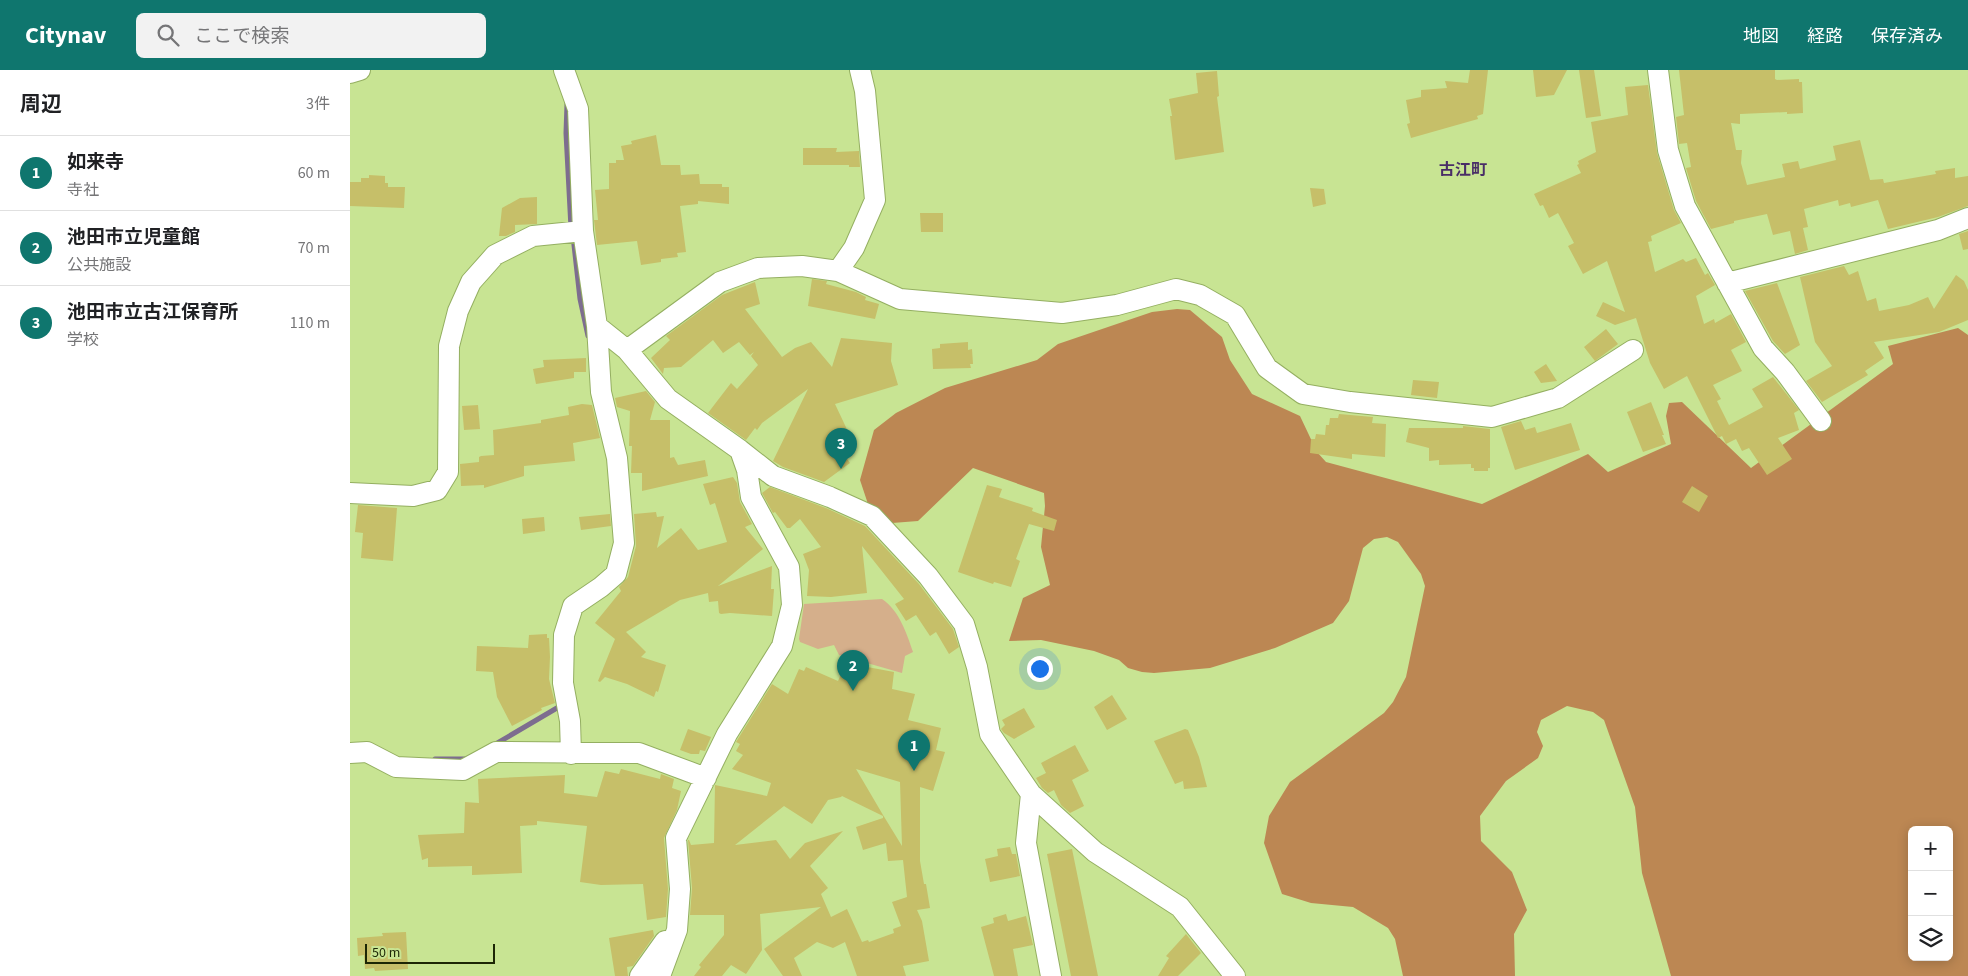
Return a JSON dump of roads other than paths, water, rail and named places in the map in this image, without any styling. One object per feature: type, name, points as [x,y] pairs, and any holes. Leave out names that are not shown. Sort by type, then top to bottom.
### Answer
[{"type":"street","points":[[350,73],[360,70]]},
{"type":"street","points":[[564,70],[578,109],[583,230],[597,326],[601,392],[618,458],[624,544],[616,574],[573,606],[564,635],[563,683],[570,721],[571,754]]},
{"type":"street","points":[[838,271],[854,248],[875,200],[865,91],[860,70]]},
{"type":"street","points":[[1658,70],[1668,150],[1685,206],[1764,348],[1785,372],[1821,421]]},
{"type":"street","points":[[1727,283],[1938,230],[1968,218]]},
{"type":"street","points":[[350,493],[413,496],[437,490],[448,472],[449,346],[458,311],[471,282],[494,255],[533,236],[583,230]]},
{"type":"street","points":[[627,350],[720,282],[758,268],[802,266],[838,271],[900,299],[1062,313],[1117,306],[1176,289],[1200,295],[1235,315],[1268,368],[1303,394],[1350,402],[1492,417],[1558,398],[1633,350]]},
{"type":"street","points":[[597,326],[627,350],[668,399],[773,476],[830,497],[872,516],[928,576],[964,624],[977,667],[990,734],[1031,794],[1095,852],[1180,907],[1236,976]]},
{"type":"street","points":[[660,976],[678,930],[680,889],[676,838],[727,734],[782,646],[792,605],[789,567],[750,497],[747,470],[740,450]]},
{"type":"street","points":[[350,753],[367,752],[396,768],[463,770],[496,752],[639,753],[706,778]]},
{"type":"street","points":[[1031,794],[1026,843],[1050,976]]},
{"type":"street","points":[[640,976],[668,935],[678,930]]},
{"type":"waterway","points":[[567,104],[566,133],[571,228]]},
{"type":"waterway","points":[[573,236],[580,299],[588,336]]},
{"type":"waterway","points":[[494,745],[562,705]]},
{"type":"waterway","points":[[435,759],[469,759]]},
{"type":"place","name":"池田市立古江保育所","points":[[841,469]]},
{"type":"place","name":"池田市立児童館","points":[[853,691]]},
{"type":"place","name":"如来寺","points":[[914,771]]},
{"type":"district","name":"古江町","points":[[1463,169]]}]
